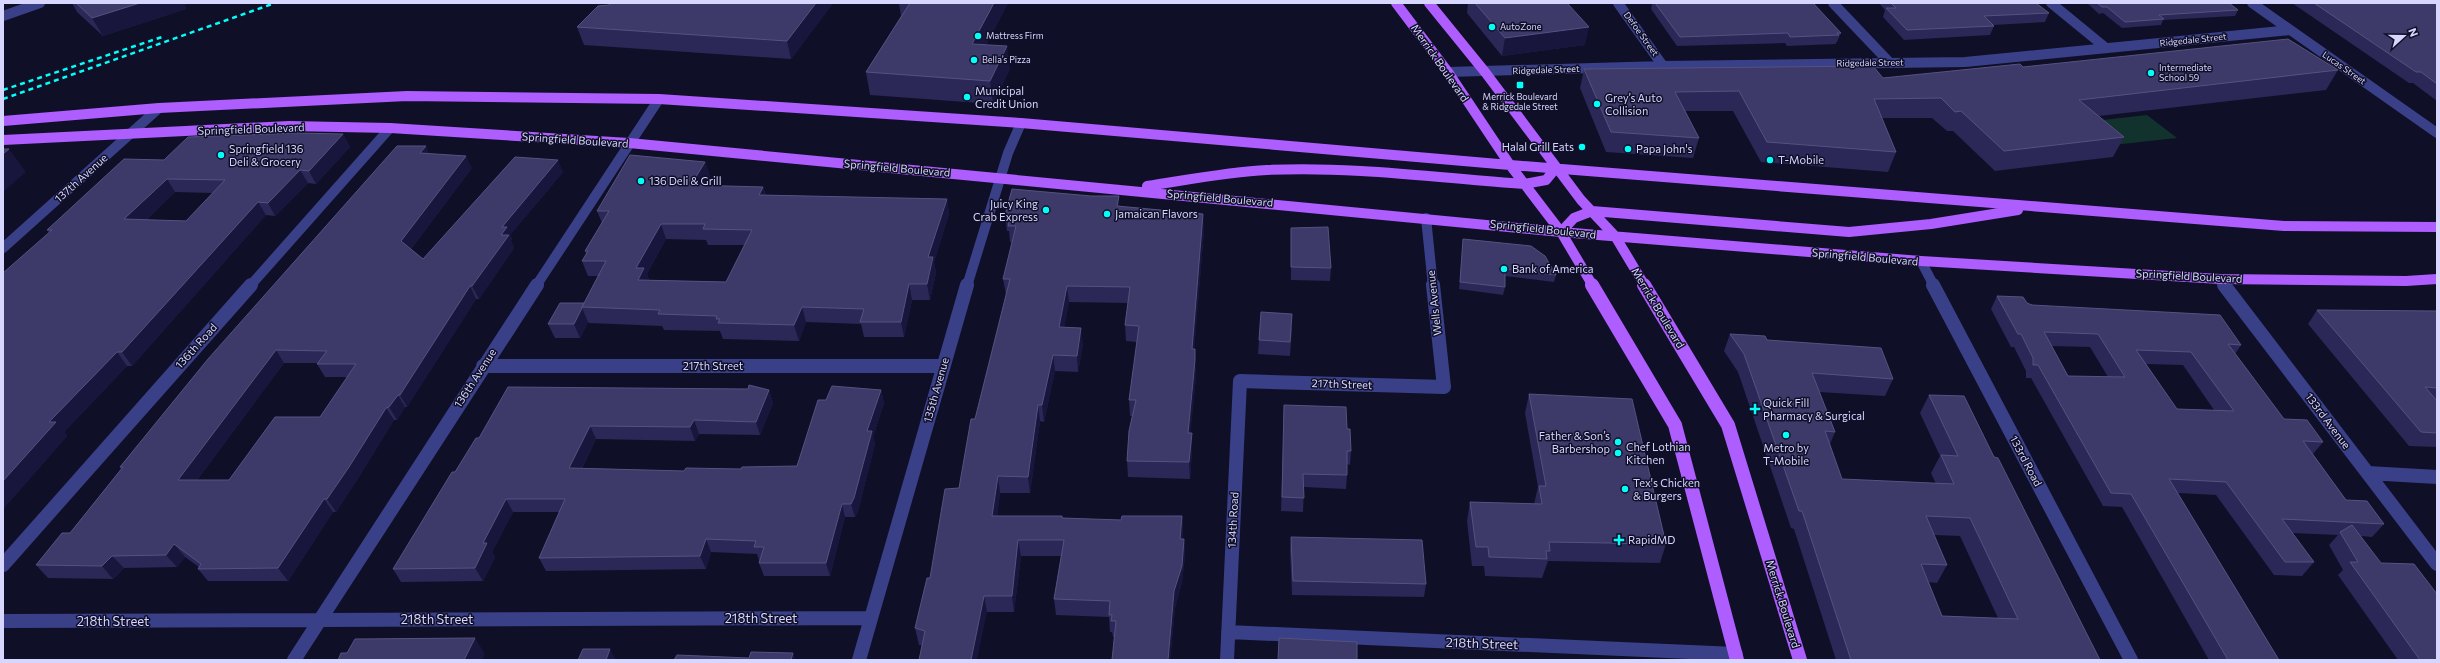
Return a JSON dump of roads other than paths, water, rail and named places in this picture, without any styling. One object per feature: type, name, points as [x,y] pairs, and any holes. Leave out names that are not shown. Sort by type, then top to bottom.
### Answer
[{"type":"main road","name":"Merrick Boulevard","points":[[1396,3],[1448,72],[1510,165],[1561,232],[1675,425],[1736,657]]},
{"type":"main road","name":"Merrick Boulevard","points":[[1429,3],[1485,72],[1556,168],[1615,236],[1728,425],[1800,660]]},
{"type":"main road","points":[[3,121],[160,108],[407,96],[659,99],[1021,123],[1510,165],[2284,226],[2437,227]]},
{"type":"main road","name":"Springfield Boulevard","points":[[3,140],[289,126],[390,128],[629,143],[1129,189],[1561,232],[1921,261],[2220,279],[2406,281],[2437,279]]},
{"type":"main road","points":[[1129,189],[1215,175],[1284,170],[1347,172],[1524,184],[1546,180],[1556,168]]},
{"type":"main road","points":[[1561,232],[1566,223],[1576,216],[1592,211],[1849,232],[1931,224],[2037,207]]},
{"type":"street","points":[[3,16],[40,3]]},
{"type":"street","name":"Defoe Street","points":[[1618,3],[1663,66]]},
{"type":"street","points":[[1833,3],[1890,63]]},
{"type":"street","points":[[2051,3],[2106,48]]},
{"type":"street","name":"Lucas Street","points":[[2252,3],[2437,132]]},
{"type":"street","name":"Ridgedale Street","points":[[1448,72],[1663,66],[1965,62],[2290,30]]},
{"type":"street","name":"136th Avenue","points":[[294,660],[483,366],[659,99]]},
{"type":"street","name":"137th Avenue","points":[[3,248],[160,108]]},
{"type":"street","name":"135th Avenue","points":[[859,660],[942,366],[1000,177],[1021,123]]},
{"type":"street","name":"136th Road","points":[[3,564],[390,128]]},
{"type":"street","name":"Wells Avenue","points":[[1426,218],[1444,387]]},
{"type":"street","name":"133rd Road","points":[[1921,261],[2131,660]]},
{"type":"street","name":"133rd Avenue","points":[[2220,279],[2437,564]]},
{"type":"street","name":"217th Street","points":[[483,366],[942,366]]},
{"type":"street","name":"217th Street","points":[[1240,380],[1444,387]]},
{"type":"street","name":"134th Road","points":[[1227,660],[1240,380]]},
{"type":"street","points":[[2368,473],[2437,476]]},
{"type":"street","name":"218th Street","points":[[3,621],[871,618]]},
{"type":"street","name":"218th Street","points":[[1228,632],[1736,657]]},
{"type":"railway","points":[[3,99],[275,3]]},
{"type":"railway","points":[[3,90],[162,37]]},
{"type":"place","name":"AutoZone","points":[[1492,27]]},
{"type":"place","name":"Mattress Firm","points":[[978,36]]},
{"type":"place","name":"Bella’s Pizza","points":[[974,60]]},
{"type":"place","name":"Intermediate School 59","points":[[2151,73]]},
{"type":"place","name":"Merrick Boulevard & Ridgedale Street","points":[[1520,85]]},
{"type":"place","name":"Municipal Credit Union","points":[[967,97]]},
{"type":"place","name":"Grey’s Auto Collision","points":[[1597,104]]},
{"type":"place","name":"Halal Grill Eats","points":[[1582,147]]},
{"type":"place","name":"Papa John's","points":[[1628,149]]},
{"type":"place","name":"Springfield 136 Deli & Grocery","points":[[221,155]]},
{"type":"place","name":"T-Mobile","points":[[1770,160]]},
{"type":"place","name":"136 Deli & Grill","points":[[641,181]]},
{"type":"place","name":"Juicy King Crab Express","points":[[1046,210]]},
{"type":"place","name":"Jamaican Flavors","points":[[1107,214]]},
{"type":"place","name":"Bank of America","points":[[1504,269]]},
{"type":"place","name":"Quick Fill Pharmacy & Surgical","points":[[1755,409]]},
{"type":"place","name":"Metro by T-Mobile","points":[[1786,435]]},
{"type":"place","name":"Father & Son’s Barbershop","points":[[1618,442]]},
{"type":"place","name":"Chef Lothian Kitchen","points":[[1618,453]]},
{"type":"place","name":"Tex's Chicken & Burgers","points":[[1625,489]]},
{"type":"place","name":"RapidMD","points":[[1619,540]]}]
